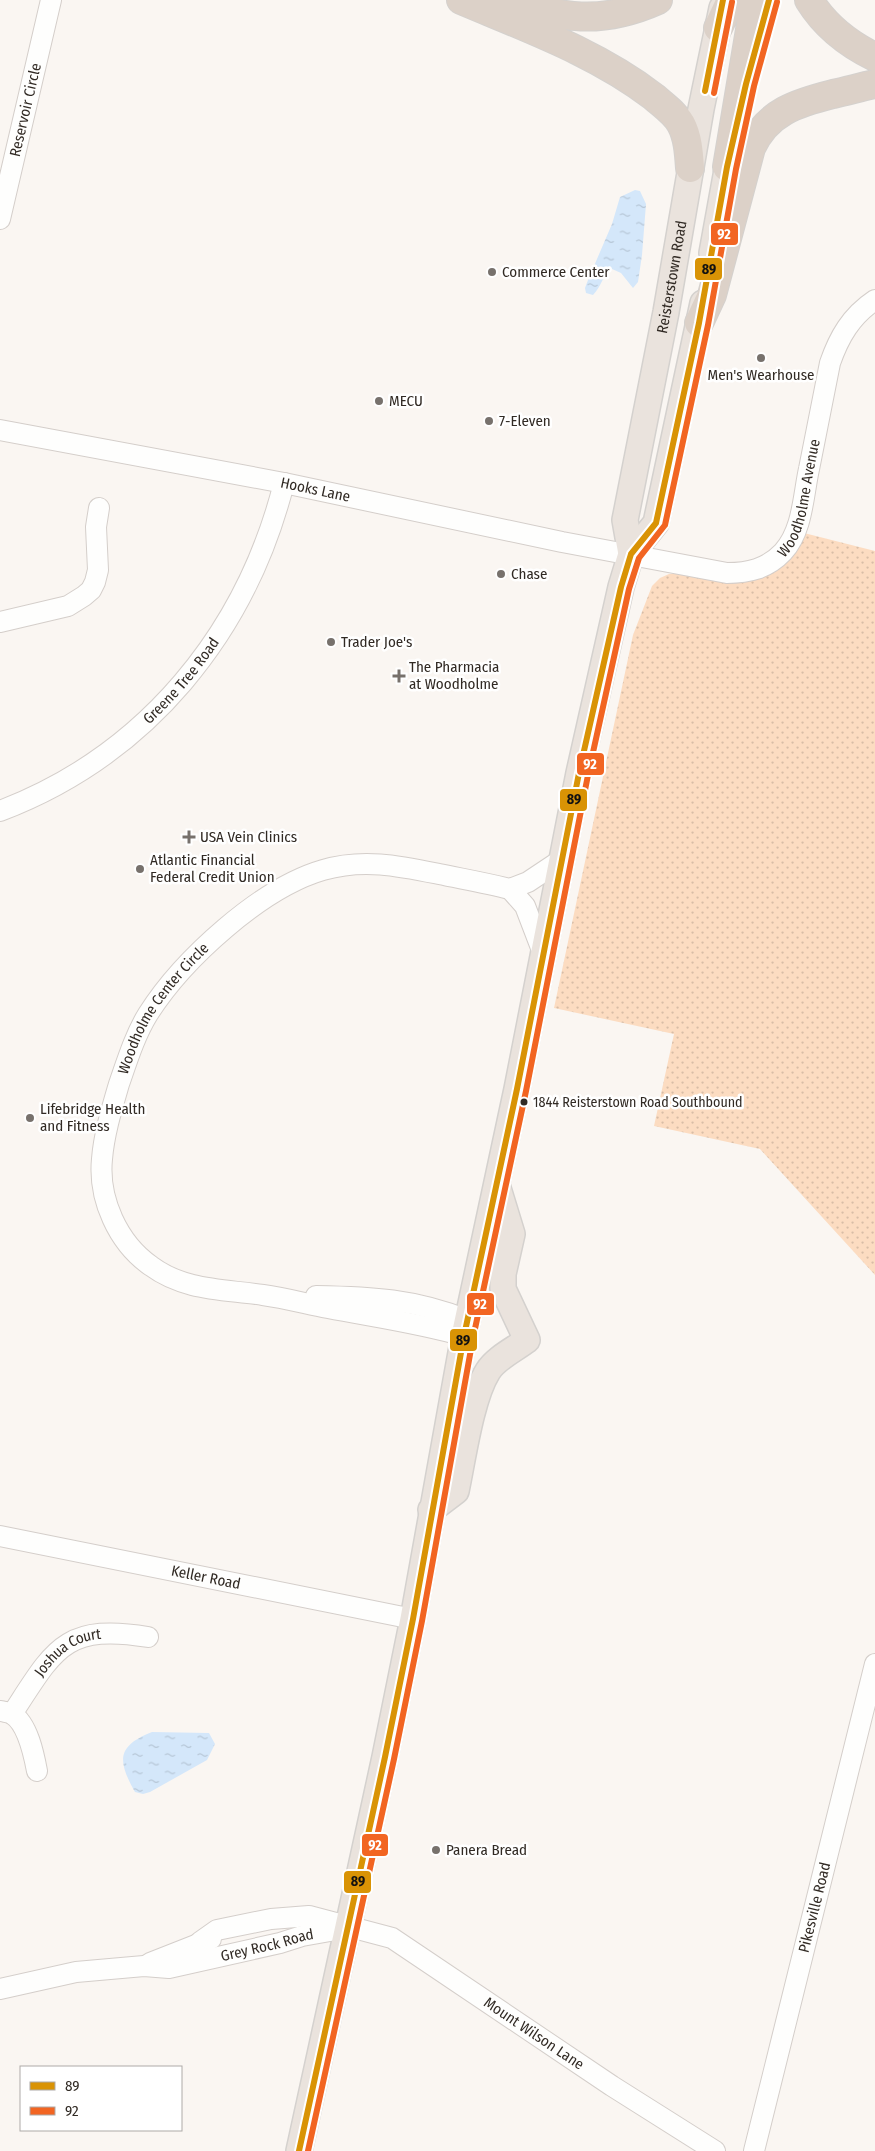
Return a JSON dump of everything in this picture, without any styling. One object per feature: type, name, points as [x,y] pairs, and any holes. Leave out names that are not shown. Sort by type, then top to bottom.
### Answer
[{"type":"highway","points":[[461,0],[588,55],[644,90],[671,112],[682,125],[687,138],[690,168]]},
{"type":"highway","points":[[505,0],[550,14],[584,18],[622,13],[658,0]]},
{"type":"highway","points":[[718,28],[731,0]]},
{"type":"highway","points":[[727,167],[755,0]]},
{"type":"highway","points":[[809,0],[838,35],[875,58]]},
{"type":"highway","points":[[699,323],[712,295],[751,148],[762,129],[777,114],[798,103],[875,84]]},
{"type":"main road","name":"Reisterstown Road","points":[[631,554],[625,520],[666,312],[700,109],[723,0]]},
{"type":"main road","name":"Reisterstown Road","points":[[299,2151],[349,1928],[413,1619],[431,1510],[466,1328],[517,1089],[561,860],[621,586],[631,554],[656,523],[699,323],[727,167],[746,84],[769,0]]},
{"type":"main road","points":[[431,1510],[456,1491],[476,1400],[488,1371],[496,1362],[528,1340],[503,1289],[503,1274],[512,1234],[496,1182]]},
{"type":"street","name":"Reservoir Circle","points":[[0,219],[51,0]]},
{"type":"street","name":"Woodholme Avenue","points":[[631,554],[727,572],[742,573],[762,567],[784,551],[798,526],[830,364],[836,344],[848,324],[859,312],[875,300]]},
{"type":"street","name":"Hooks Lane","points":[[0,430],[284,482],[562,542],[631,554]]},
{"type":"street","name":"Greene Tree Road","points":[[0,811],[58,785],[112,749],[163,705],[191,674],[218,639],[251,578],[272,527],[284,482]]},
{"type":"street","points":[[0,622],[68,606],[92,590],[98,570],[96,526],[99,508]]},
{"type":"street","points":[[543,953],[525,906],[510,888],[528,882],[561,860]]},
{"type":"street","name":"Woodholme Center Circle","points":[[466,1328],[416,1324],[264,1295],[188,1285],[173,1279],[142,1259],[125,1241],[117,1228],[107,1203],[102,1182],[102,1159],[111,1112],[123,1072],[148,1015],[182,970],[203,947],[229,925],[285,886],[322,870],[354,863],[392,864],[510,888]]},
{"type":"street","name":"Keller Road","points":[[0,1536],[413,1619]]},
{"type":"street","name":"Joshua Court","points":[[6,1712],[25,1692],[47,1661],[70,1642],[96,1633],[125,1633],[148,1637]]},
{"type":"street","name":"Pikesville Road","points":[[754,2151],[875,1664]]},
{"type":"street","points":[[6,1712],[27,1735],[37,1772]]},
{"type":"street","name":"Grey Rock Road","points":[[200,1942],[217,1930],[271,1920],[309,1916],[316,1916],[349,1928]]},
{"type":"street","name":"Grey Rock Road","points":[[144,1966],[200,1942],[309,1916]]},
{"type":"street","name":"Grey Rock Road","points":[[0,1990],[76,1972],[144,1966],[169,1968],[280,1943],[302,1936],[349,1928]]},
{"type":"street","name":"Mount Wilson Lane","points":[[349,1928],[392,1938],[612,2086],[716,2151]]},
{"type":"shaded area","points":[[804,533],[875,551],[875,1275],[760,1149],[654,1126],[674,1034],[554,1008],[633,635],[652,586],[660,578],[669,574],[726,583],[755,579]]},
{"type":"water","points":[[635,190],[640,191],[646,204],[638,282],[633,288],[621,273],[612,269],[606,274],[593,295],[586,293],[585,288],[612,224],[620,197]]},
{"type":"water","points":[[152,1732],[209,1733],[215,1744],[207,1760],[150,1792],[143,1794],[135,1792],[129,1781],[123,1763],[124,1755],[126,1749],[132,1743]]},
{"type":"transit line","name":"89","points":[[705,91],[723,0]]},
{"type":"transit line","name":"89","points":[[299,2151],[385,1757],[413,1619],[464,1336],[517,1089],[579,773],[621,587],[631,554],[656,523],[699,323],[727,167],[746,84],[769,0]]},
{"type":"transit line","name":"92","points":[[714,93],[732,2]]},
{"type":"transit line","name":"92","points":[[308,2151],[394,1759],[422,1621],[473,1338],[526,1091],[588,775],[629,589],[639,558],[665,525],[708,325],[736,169],[754,86],[777,2]]},
{"type":"place","name":"Commerce Center","points":[[492,272]]},
{"type":"place","name":"Men's Wearhouse","points":[[761,358]]},
{"type":"place","name":"MECU","points":[[379,401]]},
{"type":"place","name":"7-Eleven","points":[[489,421]]},
{"type":"place","name":"Chase","points":[[501,574]]},
{"type":"place","name":"Trader Joe's","points":[[331,642]]},
{"type":"place","name":"The Pharmacia at Woodholme","points":[[399,676]]},
{"type":"place","name":"USA Vein Clinics","points":[[189,837]]},
{"type":"place","name":"Atlantic Financial Federal Credit Union","points":[[140,869]]},
{"type":"place","name":"1844 Reisterstown Road Southbound","points":[[524,1102]]},
{"type":"place","name":"Lifebridge Health and Fitness","points":[[30,1118]]},
{"type":"place","name":"Panera Bread","points":[[436,1850]]}]
